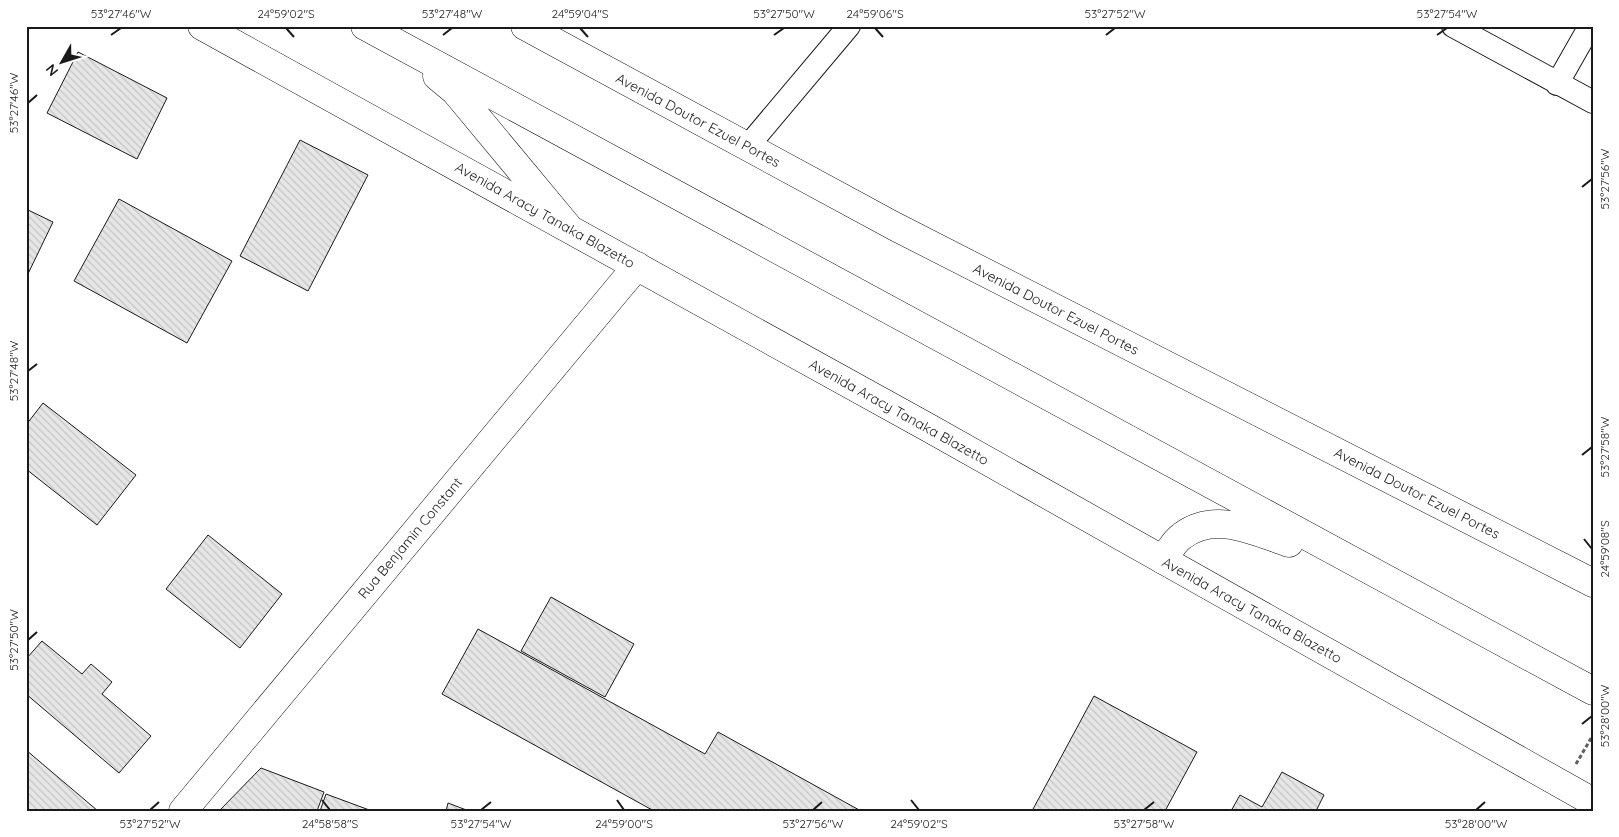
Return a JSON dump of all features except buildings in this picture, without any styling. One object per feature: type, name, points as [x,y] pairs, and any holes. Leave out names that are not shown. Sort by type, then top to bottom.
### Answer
[{"type":"main road","name":"Avenida Aracy Tanaka Blazetto","points":[[202,26],[568,227],[1593,802]]},
{"type":"main road","points":[[365,26],[1217,490],[1377,573],[1593,691]]},
{"type":"main road","name":"Avenida Doutor Ezuel Portes","points":[[524,26],[912,236],[1593,583]]},
{"type":"main road","points":[[404,47],[455,91],[568,227]]},
{"type":"main road","name":"Rua Benjamin Constant","points":[[183,811],[636,266]]},
{"type":"main road","points":[[1163,560],[1180,536],[1197,527],[1217,522],[1241,526],[1377,573]]},
{"type":"street","points":[[748,146],[849,26]]},
{"type":"street","points":[[1453,26],[1593,102]]},
{"type":"street","points":[[1557,84],[1590,26]]},
{"type":"path","points":[[1564,786],[1593,735]]}]
